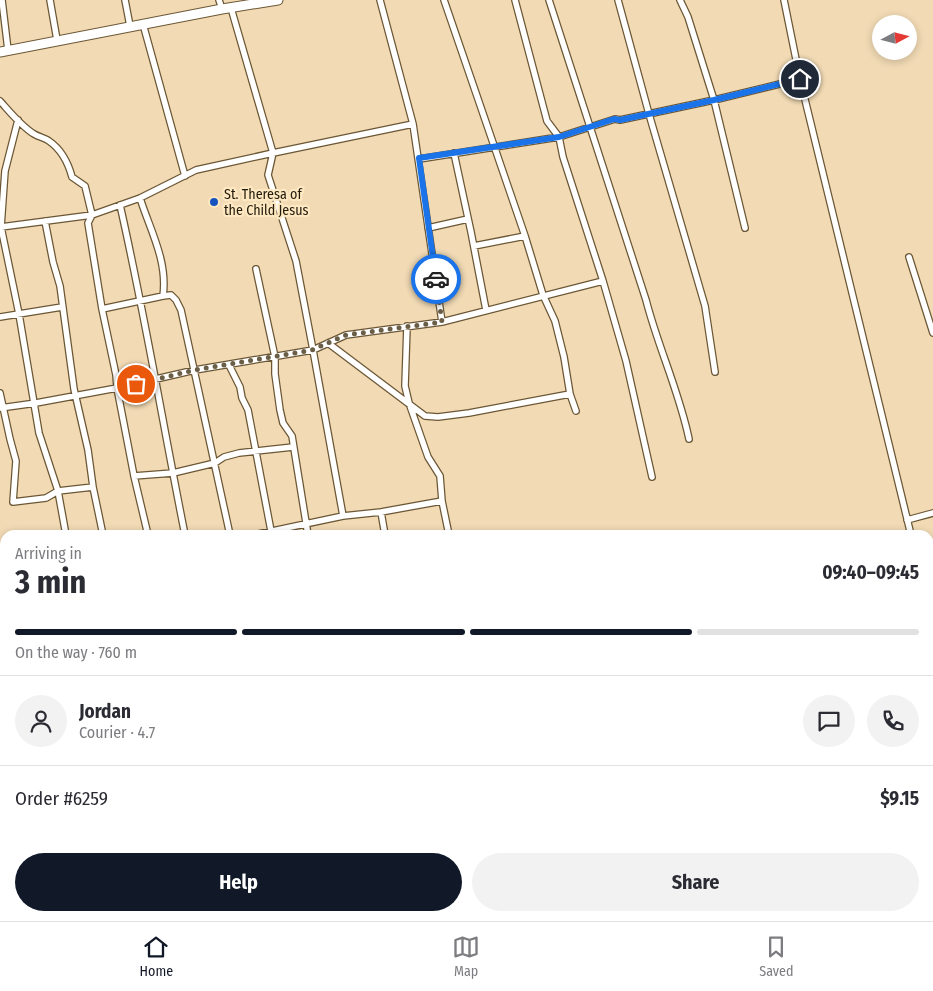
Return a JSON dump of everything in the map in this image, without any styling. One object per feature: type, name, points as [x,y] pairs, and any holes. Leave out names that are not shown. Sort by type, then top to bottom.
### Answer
[{"type":"main road","points":[[4,51],[143,24],[224,5],[278,0]]},
{"type":"street","points":[[2,0],[4,51]]},
{"type":"street","points":[[50,0],[57,40]]},
{"type":"street","points":[[125,0],[130,26]]},
{"type":"street","points":[[380,0],[413,124],[442,322]]},
{"type":"street","points":[[444,0],[525,236],[543,295],[555,321],[564,357],[570,394],[576,411]]},
{"type":"street","points":[[515,0],[547,121],[559,137],[563,157],[603,281],[626,361],[652,477]]},
{"type":"street","points":[[549,0],[646,300],[653,328],[684,415],[689,439]]},
{"type":"street","points":[[618,0],[648,114],[705,306],[715,372]]},
{"type":"street","points":[[680,0],[688,17],[714,100],[745,228]]},
{"type":"street","points":[[784,0],[800,79],[910,530]]},
{"type":"street","points":[[224,5],[273,152],[268,175],[296,262],[343,516]]},
{"type":"street","points":[[143,24],[185,176]]},
{"type":"street","points":[[419,158],[559,137],[614,119],[620,120],[714,100],[800,79]]},
{"type":"street","points":[[0,100],[18,120],[35,134],[48,140],[60,149],[69,166],[72,177],[85,186],[92,215],[88,223],[102,309],[134,476],[147,530]]},
{"type":"street","points":[[18,120],[5,171],[1,227],[36,403],[39,433],[58,491],[65,530]]},
{"type":"street","points":[[1,227],[92,215],[140,198],[196,170],[273,152],[413,124]]},
{"type":"street","points":[[454,153],[486,310]]},
{"type":"street","points":[[140,198],[162,260],[163,296]]},
{"type":"street","points":[[120,205],[141,300],[154,380],[166,428],[184,530]]},
{"type":"street","points":[[428,228],[468,219]]},
{"type":"street","points":[[45,221],[60,286],[76,394],[102,530]]},
{"type":"street","points":[[474,246],[525,236]]},
{"type":"street","points":[[909,257],[933,333]]},
{"type":"street","points":[[256,269],[275,357],[275,374],[280,410],[283,423],[292,436],[307,530]]},
{"type":"street","points":[[2,408],[117,388],[195,370],[312,350],[346,335],[442,322],[603,281]]},
{"type":"street","points":[[102,309],[171,295],[176,300],[181,310],[195,370],[229,530]]},
{"type":"street","points":[[0,317],[62,307]]},
{"type":"street","points":[[407,326],[405,386],[428,457],[440,476],[442,501],[448,530]]},
{"type":"street","points":[[328,343],[425,416],[438,417],[570,394]]},
{"type":"street","points":[[228,365],[240,387],[242,398],[248,410],[271,530]]},
{"type":"street","points":[[0,393],[16,461],[14,502],[46,498],[58,491],[93,487]]},
{"type":"street","points":[[134,476],[173,473],[215,463],[224,457],[293,447]]},
{"type":"street","points":[[275,530],[343,516],[380,512],[442,501]]},
{"type":"street","points":[[380,512],[384,530]]},
{"type":"street","points":[[907,520],[933,513]]},
{"type":"way so far","points":[[136,384],[195,370],[312,350],[346,335],[442,322],[436,279]]},
{"type":"place","name":"St. Theresa of the Child Jesus","points":[[214,202]]},
{"type":"route","points":[[436,279],[419,158],[559,137],[614,119],[620,120],[714,100],[800,79]]}]
